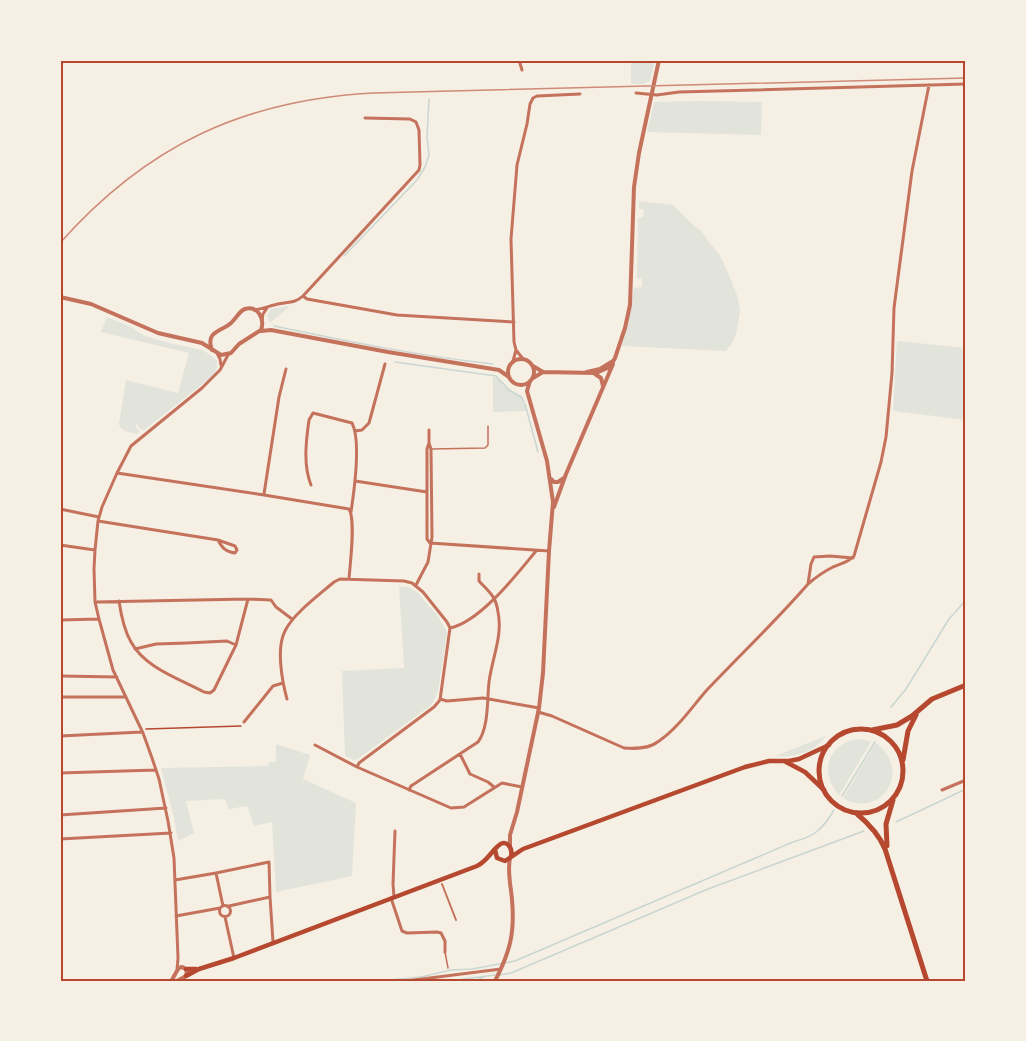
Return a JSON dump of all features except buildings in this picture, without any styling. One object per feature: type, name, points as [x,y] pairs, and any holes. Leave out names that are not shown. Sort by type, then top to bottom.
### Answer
[{"type":"main road","points":[[870,730],[897,725],[935,698],[966,685]]},
{"type":"main road","points":[[889,860],[885,827],[894,796],[901,783],[908,731],[921,707]]},
{"type":"main road","points":[[824,790],[820,767],[824,752],[840,735],[847,732],[870,730],[891,741],[899,753],[903,768]]},
{"type":"main road","points":[[184,977],[199,969],[393,898],[485,861],[492,859],[505,861],[523,849],[745,767],[764,762],[802,758],[828,746]]},
{"type":"main road","points":[[781,761],[805,772],[834,802],[847,810],[862,813],[877,810],[894,796]]},
{"type":"main road","points":[[854,812],[869,824],[883,844],[927,981]]},
{"type":"main road","points":[[485,861],[503,843],[523,849]]},
{"type":"main road","points":[[510,846],[512,851],[510,857]]},
{"type":"main road","points":[[497,847],[495,855],[500,860]]},
{"type":"main road","points":[[185,968],[199,969]]},
{"type":"street","points":[[519,60],[522,70]]},
{"type":"street","points":[[552,513],[616,356],[627,322],[631,299],[634,194],[639,153],[658,60]]},
{"type":"street","points":[[636,93],[966,84]]},
{"type":"street","points":[[440,699],[447,701],[489,699],[538,710],[624,747],[636,749],[650,746],[669,733],[808,584],[834,566],[853,558],[886,437],[892,373],[894,308],[912,171],[929,85]]},
{"type":"street","points":[[509,376],[508,372],[516,350],[511,239],[517,165],[530,104],[537,96],[580,94]]},
{"type":"street","points":[[60,297],[91,304],[158,333],[195,341],[202,341],[212,336],[216,331],[230,324],[244,310],[293,303],[303,296],[420,168],[419,130],[416,122],[410,119],[365,118]]},
{"type":"street","points":[[303,296],[307,299],[397,315],[514,322]]},
{"type":"street","points":[[184,977],[178,976],[177,972],[174,858],[166,808],[145,731],[117,677],[99,619],[95,602],[95,550],[103,502],[125,456],[135,442],[218,373],[228,355],[243,341],[261,330],[263,314],[267,308]]},
{"type":"street","points":[[254,310],[260,314],[262,321],[271,330]]},
{"type":"street","points":[[257,333],[271,330],[499,370],[527,391]]},
{"type":"street","points":[[212,336],[211,346],[220,360],[221,367]]},
{"type":"street","points":[[195,341],[205,344],[214,352],[224,356],[228,355]]},
{"type":"street","points":[[516,350],[523,359],[543,372],[593,371],[603,368],[616,356]]},
{"type":"street","points":[[594,374],[610,367],[616,356]]},
{"type":"street","points":[[499,370],[518,359],[523,359]]},
{"type":"street","points":[[355,431],[362,430],[369,423],[385,364]]},
{"type":"street","points":[[510,846],[511,831],[538,710],[543,673],[553,500],[547,461],[527,391],[534,374],[533,366]]},
{"type":"street","points":[[264,495],[279,397],[286,369]]},
{"type":"street","points":[[518,384],[526,384],[543,372]]},
{"type":"street","points":[[574,372],[594,374],[601,378],[603,388]]},
{"type":"street","points":[[311,485],[306,460],[311,415],[313,413],[352,423],[355,431],[356,457],[351,512],[349,579]]},
{"type":"street","points":[[429,430],[431,449],[429,492]]},
{"type":"street","points":[[416,585],[428,562],[432,537],[427,449],[429,442]]},
{"type":"street","points":[[117,473],[345,508],[351,512]]},
{"type":"street","points":[[550,478],[558,482],[566,474]]},
{"type":"street","points":[[355,481],[429,492]]},
{"type":"street","points":[[60,509],[99,519],[218,540],[235,546],[237,550],[235,553],[229,552],[222,548],[218,540]]},
{"type":"street","points":[[430,543],[549,551]]},
{"type":"street","points":[[60,545],[95,550]]},
{"type":"street","points":[[450,628],[467,621],[495,598],[536,551]]},
{"type":"street","points":[[808,584],[814,557],[853,558]]},
{"type":"street","points":[[409,790],[414,784],[481,738],[500,622],[495,598],[479,581],[479,574]]},
{"type":"street","points":[[287,699],[283,683],[281,641],[284,631],[292,620],[334,582],[340,579],[408,581],[416,585],[450,628],[440,699],[434,707],[357,766]]},
{"type":"street","points":[[119,602],[124,626],[135,649],[151,664],[210,693],[214,690],[237,645],[248,599]]},
{"type":"street","points":[[95,602],[271,600],[292,620]]},
{"type":"street","points":[[60,620],[99,619]]},
{"type":"street","points":[[135,649],[148,645],[227,641],[237,645]]},
{"type":"street","points":[[60,676],[117,677]]},
{"type":"street","points":[[243,724],[273,686],[283,683]]},
{"type":"street","points":[[60,697],[126,697]]},
{"type":"street","points":[[60,736],[145,731]]},
{"type":"street","points":[[315,745],[451,808],[464,807],[502,783],[522,787]]},
{"type":"street","points":[[460,754],[470,774],[494,787]]},
{"type":"street","points":[[60,773],[156,770]]},
{"type":"street","points":[[942,790],[966,780]]},
{"type":"street","points":[[60,815],[166,808]]},
{"type":"street","points":[[395,831],[393,898],[402,931],[441,933],[445,941],[445,952]]},
{"type":"street","points":[[497,847],[511,831]]},
{"type":"street","points":[[60,839],[171,833]]},
{"type":"street","points":[[495,981],[510,946],[513,918],[508,870],[510,857]]},
{"type":"street","points":[[500,860],[508,870]]},
{"type":"street","points":[[175,880],[269,862],[273,942]]},
{"type":"street","points":[[216,873],[224,907],[230,912],[225,917]]},
{"type":"street","points":[[442,884],[456,920]]},
{"type":"street","points":[[176,916],[270,897]]},
{"type":"street","points":[[224,907],[219,912],[225,917],[234,958]]},
{"type":"street","points":[[177,981],[187,972],[178,958]]},
{"type":"street","points":[[406,981],[503,966]]},
{"type":"street","points":[[171,981],[179,967],[185,968]]},
{"type":"lane","points":[[431,449],[485,448],[488,445],[488,426]]},
{"type":"lane","points":[[445,952],[448,968]]},
{"type":"path","points":[[145,731],[243,724]]},
{"type":"shaded area","points":[[629,60],[655,60],[650,82],[631,84],[631,62]]},
{"type":"shaded area","points":[[654,102],[762,102],[761,135],[647,132]]},
{"type":"shaded area","points":[[639,201],[673,205],[702,232],[719,254],[738,298],[740,311],[736,335],[726,351],[622,346],[634,288],[642,287],[642,279],[637,278],[638,219],[643,217],[644,210],[639,209]]},
{"type":"shaded area","points":[[290,306],[270,323],[267,316],[269,309]]},
{"type":"shaded area","points":[[107,317],[145,336],[203,350],[217,360],[214,375],[144,430],[140,429],[137,424],[135,425],[139,432],[137,434],[125,431],[119,424],[126,380],[178,393],[189,353],[101,332]]},
{"type":"shaded area","points":[[897,341],[966,348],[966,420],[893,411]]},
{"type":"shaded area","points":[[493,377],[522,396],[527,411],[493,412]]},
{"type":"shaded area","points":[[399,586],[408,587],[418,593],[437,615],[446,630],[438,691],[430,706],[354,760],[345,756],[342,671],[404,668]]},
{"type":"shaded area","points":[[826,736],[816,747],[803,753],[775,756]]},
{"type":"shaded area","points":[[858,739],[871,742],[839,795],[829,777],[829,760],[839,747]]},
{"type":"shaded area","points":[[876,743],[887,754],[892,766],[892,779],[888,789],[880,798],[869,803],[857,803],[843,798]]},
{"type":"shaded area","points":[[276,744],[310,755],[303,779],[356,803],[352,876],[276,892],[272,822],[254,826],[247,806],[229,809],[225,799],[186,801],[194,833],[178,841],[161,768],[268,766],[269,762],[276,762]]},
{"type":"waterway","points":[[344,256],[417,180],[425,167],[429,155],[427,137],[429,99]]},
{"type":"waterway","points":[[274,326],[355,343],[493,364]]},
{"type":"waterway","points":[[395,362],[496,376],[524,402]]},
{"type":"waterway","points":[[525,404],[538,452]]},
{"type":"waterway","points":[[891,707],[906,689],[949,619],[966,600]]},
{"type":"waterway","points":[[842,796],[875,742]]},
{"type":"waterway","points":[[896,822],[966,789]]},
{"type":"waterway","points":[[389,980],[421,977],[451,970],[472,969],[515,961],[807,837],[822,827],[834,810]]},
{"type":"waterway","points":[[500,975],[511,973],[708,889],[864,831]]},
{"type":"waterway","points":[[448,981],[495,975]]},
{"type":"waterway","points":[[474,981],[484,977]]},
{"type":"railway","points":[[60,243],[93,209],[127,180],[163,155],[200,134],[240,118],[281,106],[326,97],[373,93],[966,78]]}]
